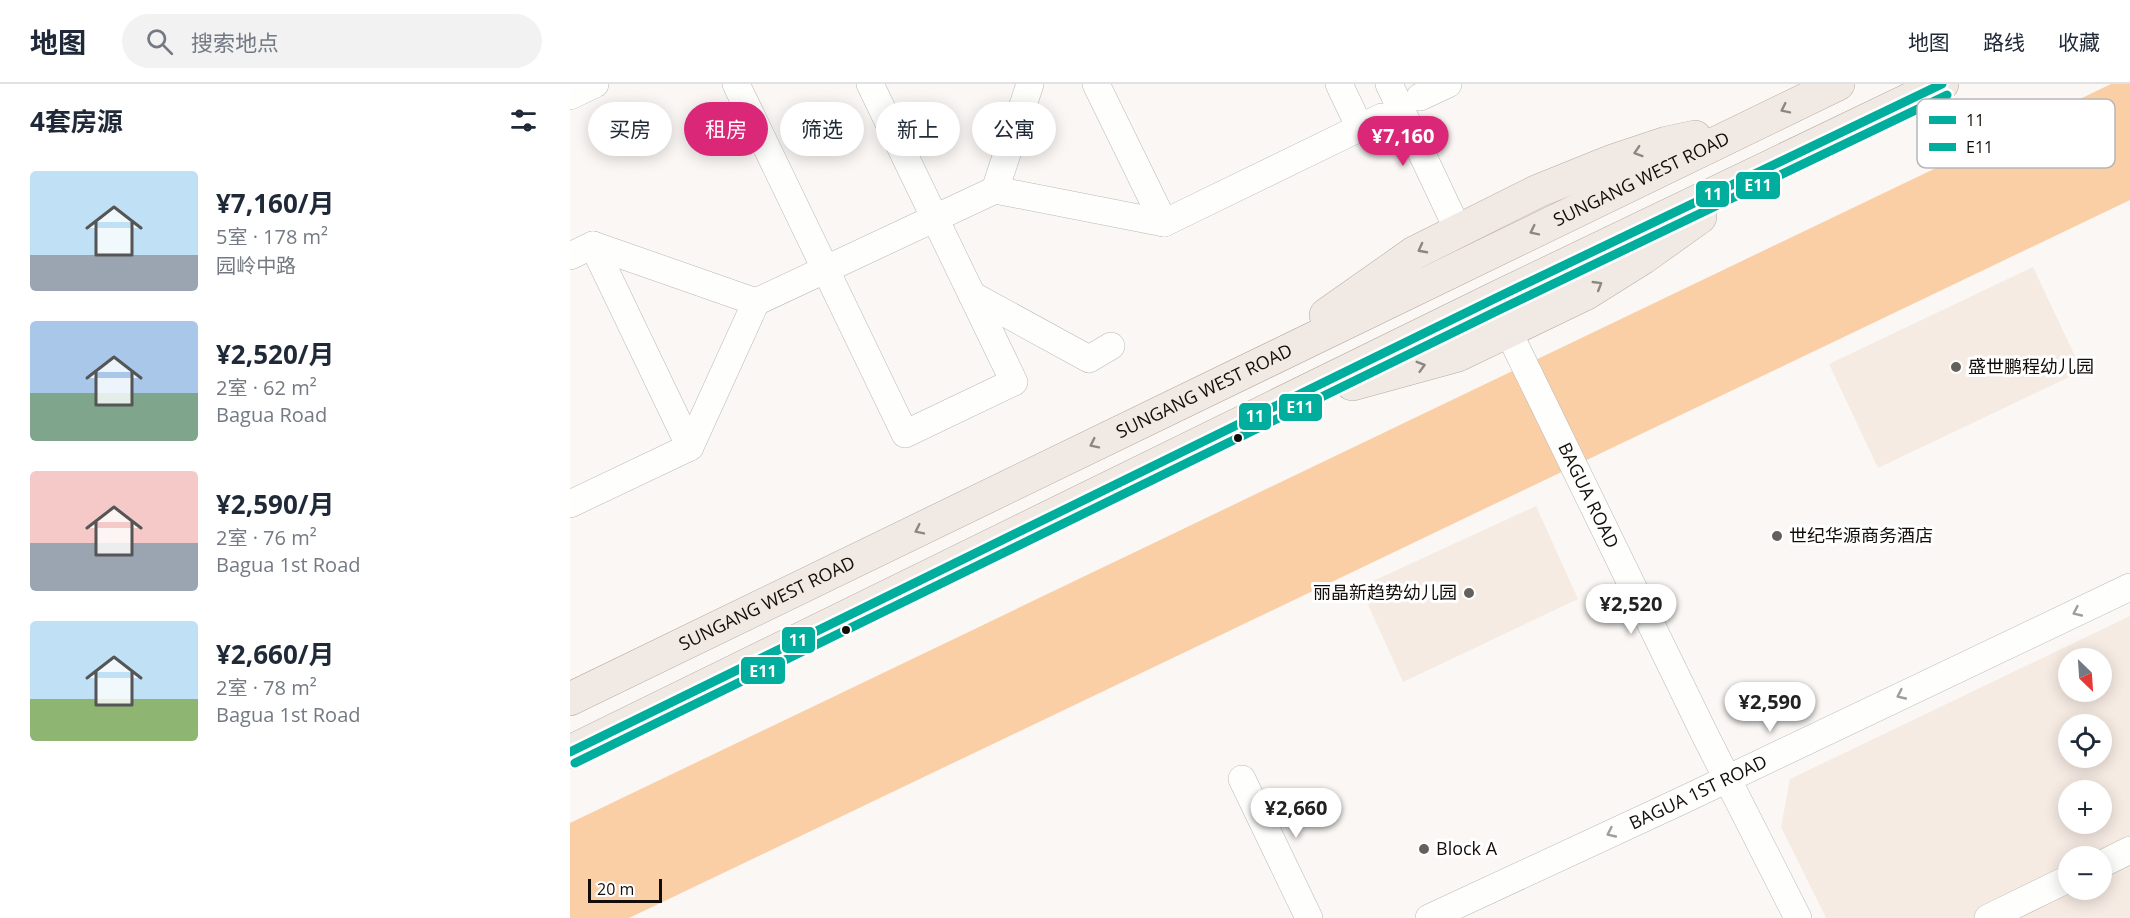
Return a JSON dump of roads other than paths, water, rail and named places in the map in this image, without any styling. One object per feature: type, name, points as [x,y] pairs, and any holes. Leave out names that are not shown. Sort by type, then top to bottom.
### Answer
[{"type":"main road","name":"SUNGANG WEST ROAD","points":[[570,699],[1838,84]]},
{"type":"main road","points":[[570,752],[1283,402],[1942,84]]},
{"type":"main road","points":[[1263,362],[1354,294],[1414,253],[1538,191],[1610,162],[1667,143],[1756,123]]},
{"type":"main road","points":[[1283,402],[1458,355],[1508,331],[1584,294],[1644,257],[1768,168]]},
{"type":"street","points":[[570,96],[595,84]]},
{"type":"street","points":[[736,84],[905,434],[1014,382],[870,84]]},
{"type":"street","points":[[995,190],[1030,84]]},
{"type":"street","points":[[1096,84],[1164,223]]},
{"type":"street","points":[[570,504],[690,447],[756,302],[995,190],[1164,223],[1371,122],[1339,84]]},
{"type":"street","points":[[1389,84],[1458,230]]},
{"type":"street","points":[[581,250],[756,302]]},
{"type":"street","points":[[581,250],[690,447]]},
{"type":"street","points":[[972,295],[1089,359],[1111,346]]},
{"type":"street","name":"BAGUA ROAD","points":[[1508,331],[1798,918]]},
{"type":"street","name":"BAGUA 1ST ROAD","points":[[1429,918],[2130,587]]},
{"type":"street","points":[[1242,779],[1309,918]]},
{"type":"street","points":[[2112,859],[2130,850]]},
{"type":"street","points":[[1988,918],[2058,884]]},
{"type":"place","name":"盛世鹏程幼儿园","points":[[1956,367]]},
{"type":"place","name":"世纪华源商务酒店","points":[[1777,536]]},
{"type":"place","name":"丽晶新趋势幼儿园","points":[[1469,593]]},
{"type":"place","name":"Block A","points":[[1424,849]]}]
